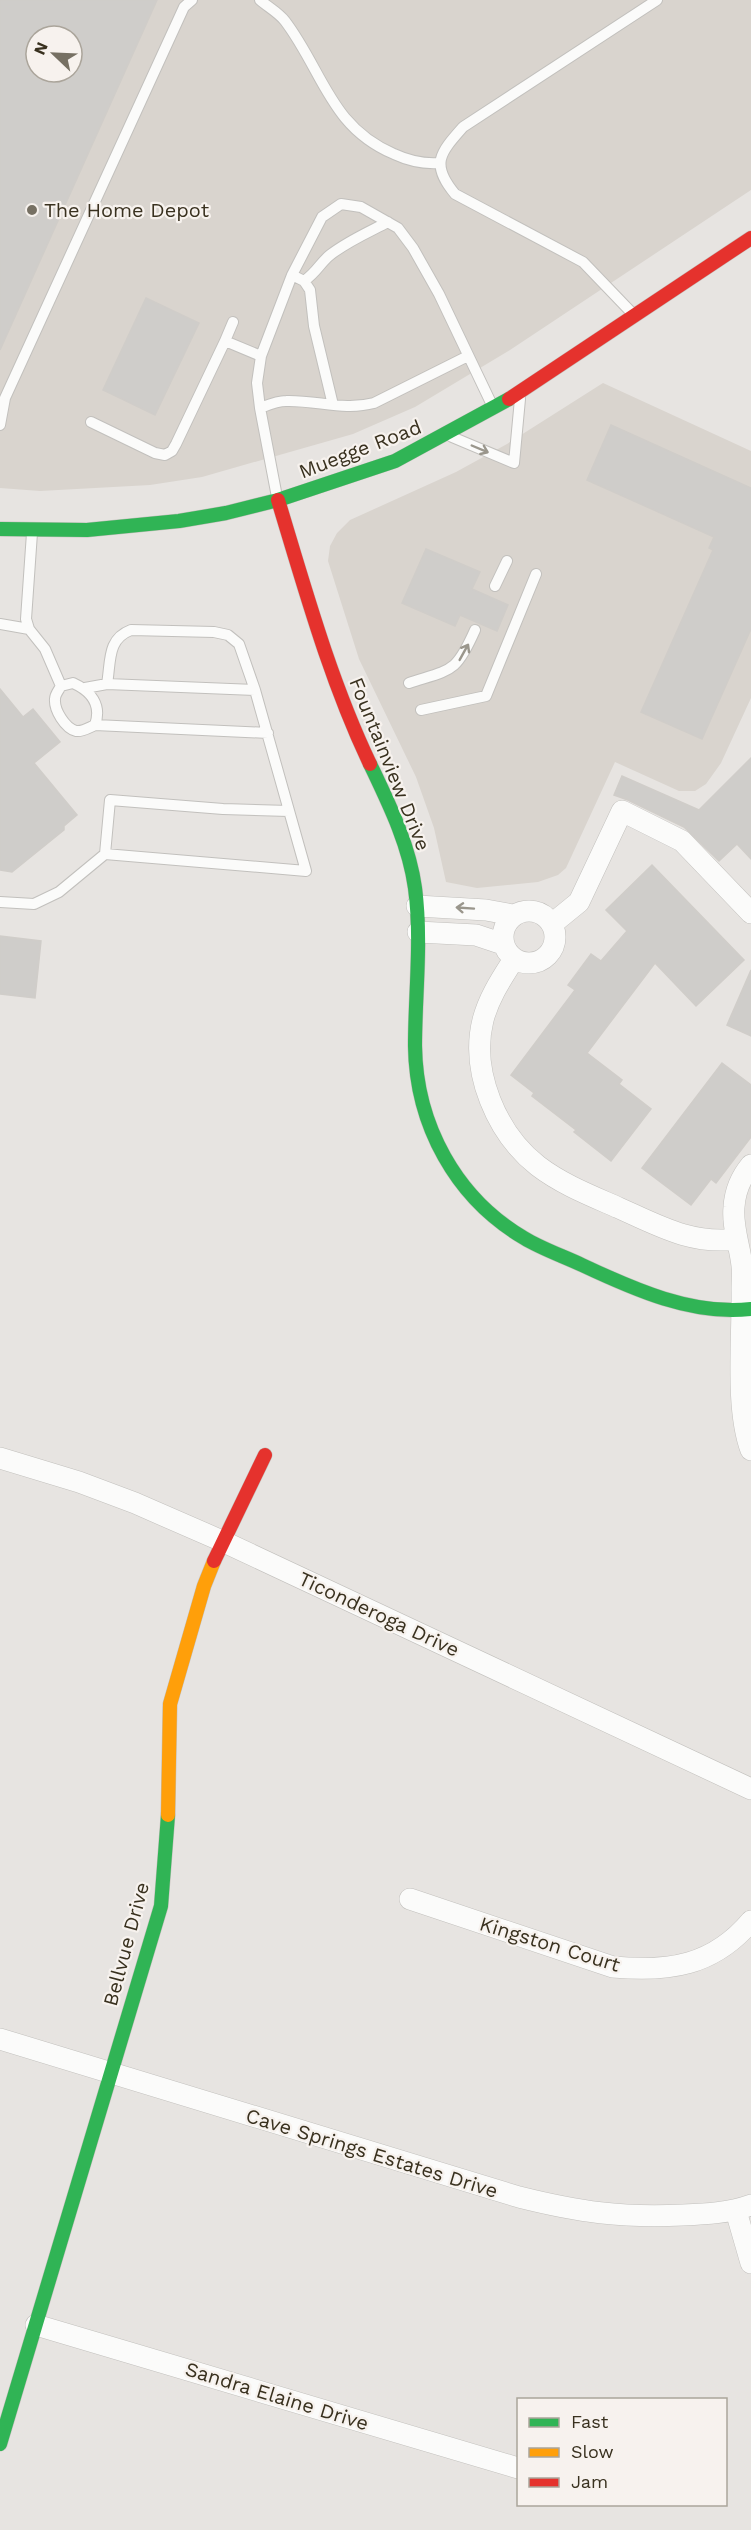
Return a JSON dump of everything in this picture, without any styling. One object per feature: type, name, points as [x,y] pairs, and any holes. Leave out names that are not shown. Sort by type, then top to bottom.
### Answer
[{"type":"street","name":"Muegge Road","points":[[0,529],[87,530],[149,525],[226,513],[278,500],[395,461],[446,435],[520,392],[751,238]]},
{"type":"street","name":"Fountainview Drive","points":[[278,500],[334,677],[408,854],[417,906],[418,932],[414,1051],[418,1086],[433,1137],[461,1182],[497,1220],[524,1238],[644,1293],[670,1301],[747,1310]]},
{"type":"street","points":[[552,924],[579,902],[622,812],[681,841],[751,913]]},
{"type":"street","points":[[417,906],[486,910],[513,915],[531,910],[543,914],[552,924],[555,942],[544,958],[532,963],[476,935],[418,932]]},
{"type":"street","points":[[513,915],[505,925],[509,951],[483,1021],[481,1045],[482,1070],[487,1092],[497,1117],[510,1138],[537,1165],[553,1176],[654,1224],[701,1240],[715,1242],[737,1239]]},
{"type":"street","points":[[751,1165],[744,1173],[736,1192],[734,1208],[747,1310],[742,1391],[746,1437],[751,1450]]},
{"type":"street","name":"Bellvue Drive","points":[[0,2444],[161,1906],[167,1845],[170,1704],[204,1586],[222,1540],[265,1455]]},
{"type":"street","name":"Ticonderoga Drive","points":[[0,1458],[79,1482],[222,1540],[751,1789]]},
{"type":"street","name":"Kingston Court","points":[[410,1899],[613,1967],[647,1970],[680,1967],[705,1956],[723,1947],[751,1921]]},
{"type":"street","name":"Cave Springs Estates Drive","points":[[0,2039],[519,2197],[552,2205],[611,2216],[641,2217],[744,2208]]},
{"type":"street","points":[[744,2208],[751,2263]]},
{"type":"street","name":"Sandra Elaine Drive","points":[[36,2325],[517,2467]]},
{"type":"lane","points":[[0,425],[5,398],[184,7],[192,0]]},
{"type":"lane","points":[[260,0],[284,20],[339,112],[358,134],[374,146],[399,157],[424,164],[439,163]]},
{"type":"lane","points":[[636,316],[584,262],[455,194],[445,182],[439,163],[444,149],[463,127],[657,0]]},
{"type":"lane","points":[[278,500],[257,383],[261,356],[292,275],[322,217],[341,204],[361,207],[398,228],[413,248],[439,294],[493,408]]},
{"type":"lane","points":[[304,281],[317,272],[327,257],[342,246],[388,222]]},
{"type":"lane","points":[[292,275],[304,281],[310,290],[314,326],[333,405]]},
{"type":"lane","points":[[91,422],[161,455],[172,452],[233,322]]},
{"type":"lane","points":[[225,341],[261,356]]},
{"type":"lane","points":[[260,408],[287,401],[349,408],[374,403],[468,356]]},
{"type":"lane","points":[[446,435],[514,463],[520,392]]},
{"type":"lane","points":[[33,530],[26,619],[29,629],[45,649],[62,686]]},
{"type":"lane","points":[[495,586],[507,561]]},
{"type":"lane","points":[[421,710],[486,696],[536,574]]},
{"type":"lane","points":[[0,624],[29,629]]},
{"type":"lane","points":[[0,902],[34,904],[58,892],[105,854],[306,871],[268,733],[239,644],[228,635],[214,632],[131,630],[121,634],[114,641],[107,684]]},
{"type":"lane","points":[[409,683],[453,668],[462,657],[475,630]]},
{"type":"lane","points":[[255,690],[107,684],[86,688],[72,683],[62,686],[55,700],[56,711],[66,725],[76,731],[95,725],[268,733]]},
{"type":"lane","points":[[86,688],[99,713],[95,725]]},
{"type":"lane","points":[[105,854],[110,800],[223,809],[289,811]]},
{"type":"shaded area","points":[[0,0],[751,0],[751,190],[510,350],[415,407],[353,434],[202,477],[150,485],[40,491],[0,488]]},
{"type":"shaded area","points":[[603,383],[751,451],[751,698],[721,763],[706,784],[695,791],[679,791],[615,762],[566,868],[558,875],[538,882],[477,888],[446,882],[434,828],[416,777],[359,659],[328,561],[330,546],[337,533],[350,520],[456,472],[507,444]]},
{"type":"building","name":"The Home Depot","points":[[0,0],[157,0],[0,350]]},
{"type":"building","points":[[146,298],[199,323],[155,415],[103,390]]},
{"type":"building","points":[[611,425],[751,488],[751,629],[702,739],[641,712],[713,550],[709,548],[714,537],[587,480]]},
{"type":"building","points":[[426,549],[480,572],[472,589],[508,605],[497,631],[460,615],[455,626],[402,603]]},
{"type":"building","points":[[0,689],[23,717],[33,709],[60,742],[34,763],[77,815],[64,826],[64,830],[12,872],[0,870]]},
{"type":"building","points":[[751,758],[751,859],[737,844],[719,861],[684,827],[614,795],[622,776],[699,810]]},
{"type":"building","points":[[652,865],[744,960],[696,1006],[655,963],[587,1053],[622,1080],[619,1084],[651,1109],[611,1161],[532,1096],[534,1093],[511,1075],[575,990],[568,985],[591,954],[601,961],[627,931],[606,910]]},
{"type":"building","points":[[0,936],[41,941],[35,998],[0,994]]},
{"type":"building","points":[[751,970],[751,1036],[727,1025]]},
{"type":"building","points":[[722,1063],[751,1085],[751,1137],[716,1183],[711,1179],[691,1205],[642,1168]]},
{"type":"traffic: fast","points":[[0,529],[87,530],[179,521],[226,513],[278,500],[395,461],[509,399]]},
{"type":"traffic: fast","points":[[370,764],[403,840],[415,888],[418,947],[415,1046],[417,1075],[423,1104],[444,1157],[460,1181],[500,1222],[545,1249],[664,1299],[707,1308],[751,1309]]},
{"type":"traffic: fast","points":[[0,2444],[161,1906],[168,1815]]},
{"type":"traffic: slow","points":[[168,1815],[170,1704],[204,1586],[214,1561]]},
{"type":"traffic: jam","points":[[509,399],[751,238]]},
{"type":"traffic: jam","points":[[278,500],[330,667],[370,764]]},
{"type":"traffic: jam","points":[[214,1561],[265,1455]]},
{"type":"place","name":"The Home Depot","points":[[32,210]]}]
